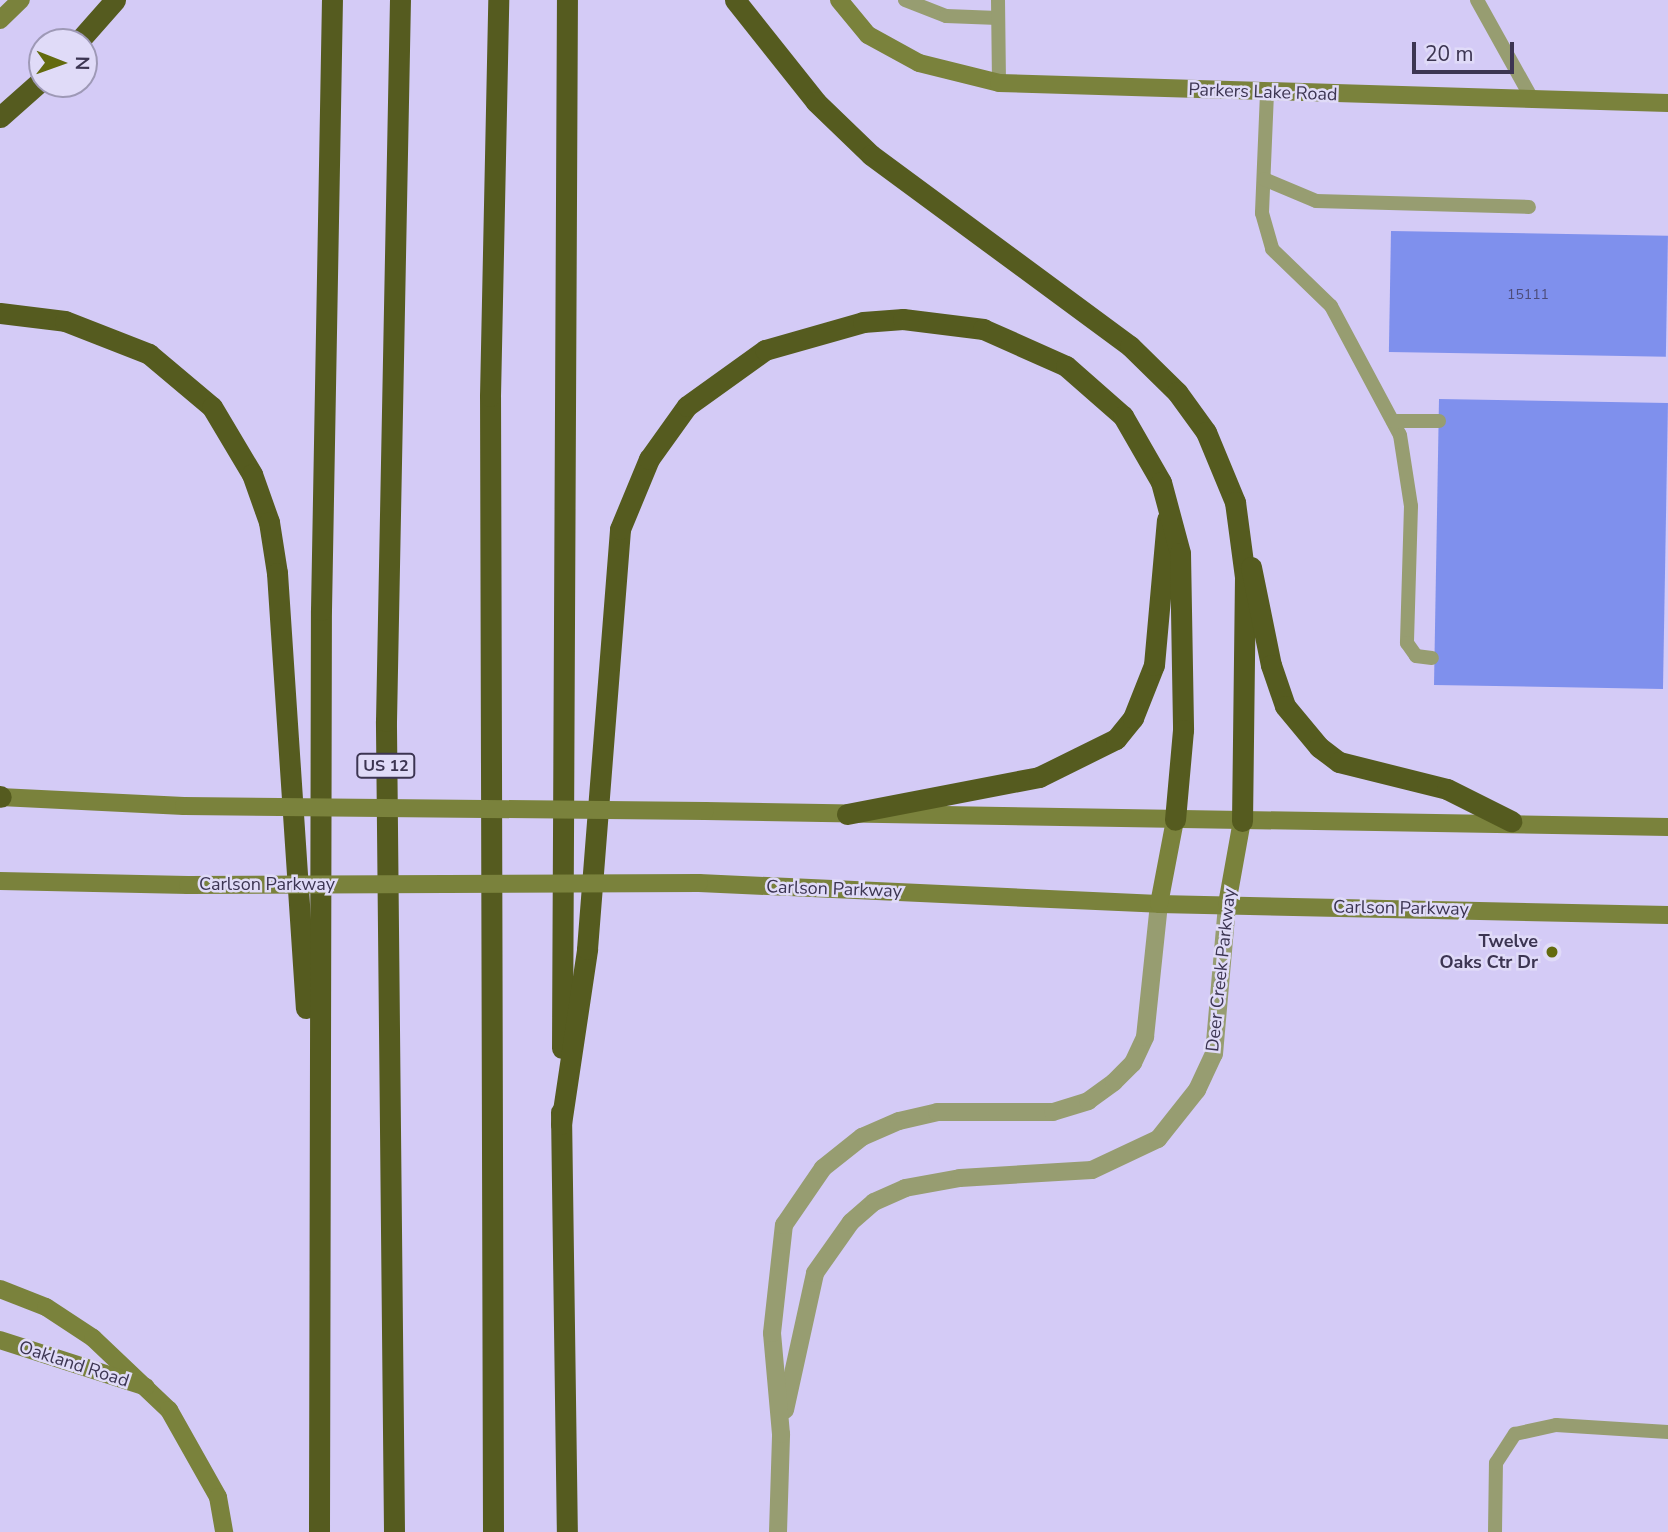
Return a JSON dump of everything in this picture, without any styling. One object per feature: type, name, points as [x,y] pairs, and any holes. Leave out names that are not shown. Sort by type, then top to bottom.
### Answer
[{"type":"highway","points":[[90,28],[115,0]]},
{"type":"highway","points":[[319,1532],[317,1226],[332,0]]},
{"type":"highway","name":"US 12","points":[[394,1532],[386,720],[400,0]]},
{"type":"highway","points":[[494,1532],[490,396],[498,0]]},
{"type":"highway","points":[[567,0],[561,1125],[567,1532]]},
{"type":"highway","points":[[735,0],[809,94],[871,155],[1130,346],[1177,393],[1206,432],[1239,524],[1265,616],[1270,665],[1300,728],[1339,762],[1447,789],[1511,821]]},
{"type":"highway","points":[[0,117],[28,92]]},
{"type":"highway","points":[[0,313],[92,329],[170,368],[233,437],[269,522],[291,738],[317,1226]]},
{"type":"highway","points":[[561,1125],[587,949],[620,529],[649,459],[687,406],[737,365],[827,328],[904,319],[983,328],[1035,348],[1092,385],[1123,416],[1148,454],[1169,504],[1184,594],[1182,770],[1175,820]]},
{"type":"highway","points":[[846,814],[1039,777],[1116,739],[1133,718],[1154,665],[1169,504]]},
{"type":"highway","points":[[1239,524],[1245,577],[1242,821]]},
{"type":"main road","points":[[0,20],[21,0]]},
{"type":"main road","name":"Parkers Lake Road","points":[[839,0],[867,35],[919,63],[999,83],[1668,103]]},
{"type":"main road","points":[[0,797],[184,806],[705,811],[1242,821],[1511,821],[1668,827]]},
{"type":"main road","name":"Deer Creek Parkway","points":[[1159,904],[1175,820]]},
{"type":"main road","name":"Deer Creek Parkway","points":[[1227,904],[1242,821]]},
{"type":"main road","name":"Carlson Parkway","points":[[0,881],[188,885],[699,883],[1159,904],[1668,915]]},
{"type":"main road","name":"Oakland Road","points":[[0,1289],[46,1307],[93,1338],[149,1388],[197,1452],[218,1497],[224,1532]]},
{"type":"main road","name":"Oakland Road","points":[[0,1340],[149,1388]]},
{"type":"street","name":"Deer Creek Parkway","points":[[778,1532],[781,1434],[772,1333],[774,1278],[784,1225],[804,1192],[823,1168],[862,1137],[899,1121],[937,1112],[1053,1112],[1088,1101],[1114,1082],[1133,1063],[1144,1037],[1159,904]]},
{"type":"street","name":"Deer Creek Parkway","points":[[781,1434],[815,1273],[851,1222],[874,1202],[905,1188],[960,1178],[1092,1170],[1158,1139],[1178,1115],[1214,1054],[1227,904]]},
{"type":"lane","points":[[905,0],[946,16],[998,18]]},
{"type":"lane","points":[[998,0],[999,83]]},
{"type":"lane","points":[[1477,0],[1531,97]]},
{"type":"lane","points":[[1267,93],[1262,213],[1272,249],[1331,306],[1393,421],[1412,506],[1407,643],[1416,656],[1432,658]]},
{"type":"lane","points":[[1264,179],[1316,201],[1529,207]]},
{"type":"lane","points":[[1393,421],[1438,421]]},
{"type":"lane","points":[[1495,1532],[1496,1463],[1515,1434],[1556,1425],[1668,1432]]},
{"type":"building","points":[[1391,231],[1668,236],[1666,357],[1389,352]]},
{"type":"building","points":[[1439,399],[1668,403],[1663,689],[1434,685]]},
{"type":"place","name":"Twelve Oaks Ctr Dr","points":[[1552,952]]}]
